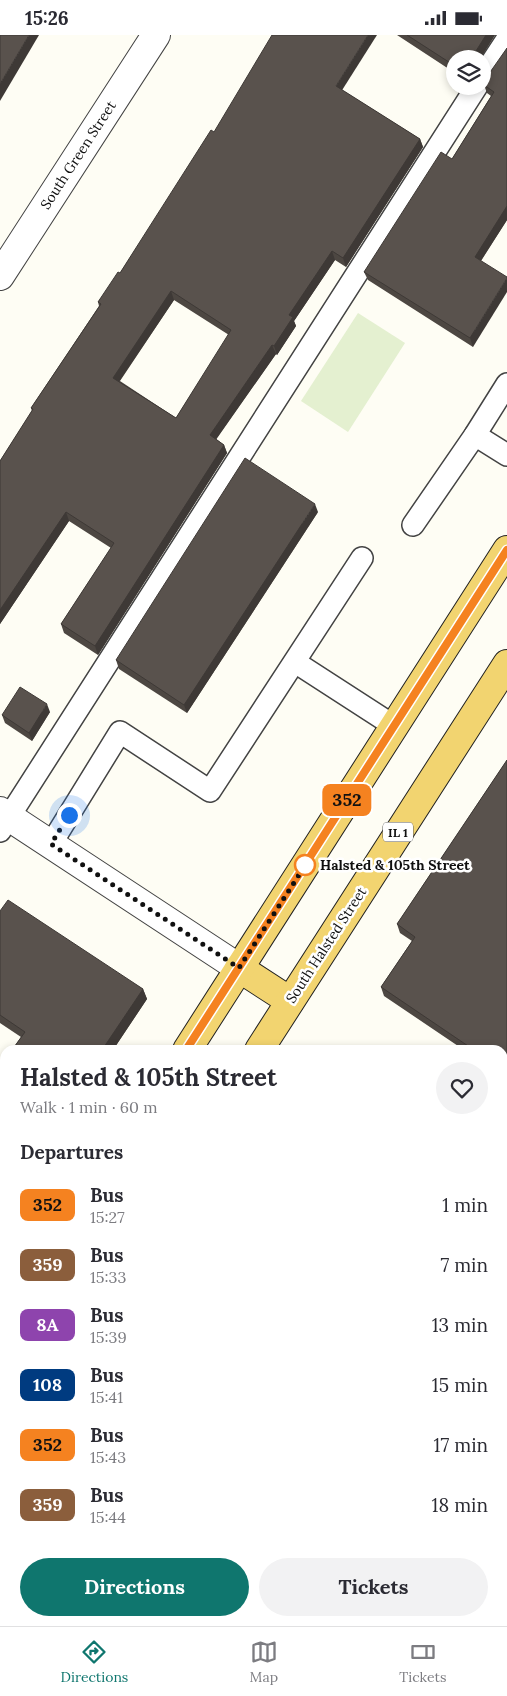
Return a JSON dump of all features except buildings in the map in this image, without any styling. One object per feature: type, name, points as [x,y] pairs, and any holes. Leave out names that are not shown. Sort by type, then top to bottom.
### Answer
[{"type":"main road","points":[[189,1045],[507,550]]},
{"type":"main road","name":"South Halsted Street","points":[[262,1045],[507,663]]},
{"type":"main road","points":[[239,968],[290,1001]]},
{"type":"street","name":"South Green Street","points":[[0,276],[156,35]]},
{"type":"street","points":[[3,819],[51,844],[239,968]]},
{"type":"lane","points":[[491,63],[507,39]]},
{"type":"lane","points":[[3,819],[471,95]]},
{"type":"lane","points":[[413,525],[475,435],[507,384]]},
{"type":"lane","points":[[475,435],[507,455]]},
{"type":"lane","points":[[51,844],[120,732],[210,791],[362,558]]},
{"type":"lane","points":[[294,662],[394,726]]},
{"type":"green space","points":[[358,313],[405,343],[348,432],[301,401]]},
{"type":"bus line","name":"352","points":[[189,1045],[507,550]]},
{"type":"place","name":"Halsted & 105th Street","points":[[305,865]]},
{"type":"route","points":[[69,815],[51,844],[239,968],[305,865]]}]
